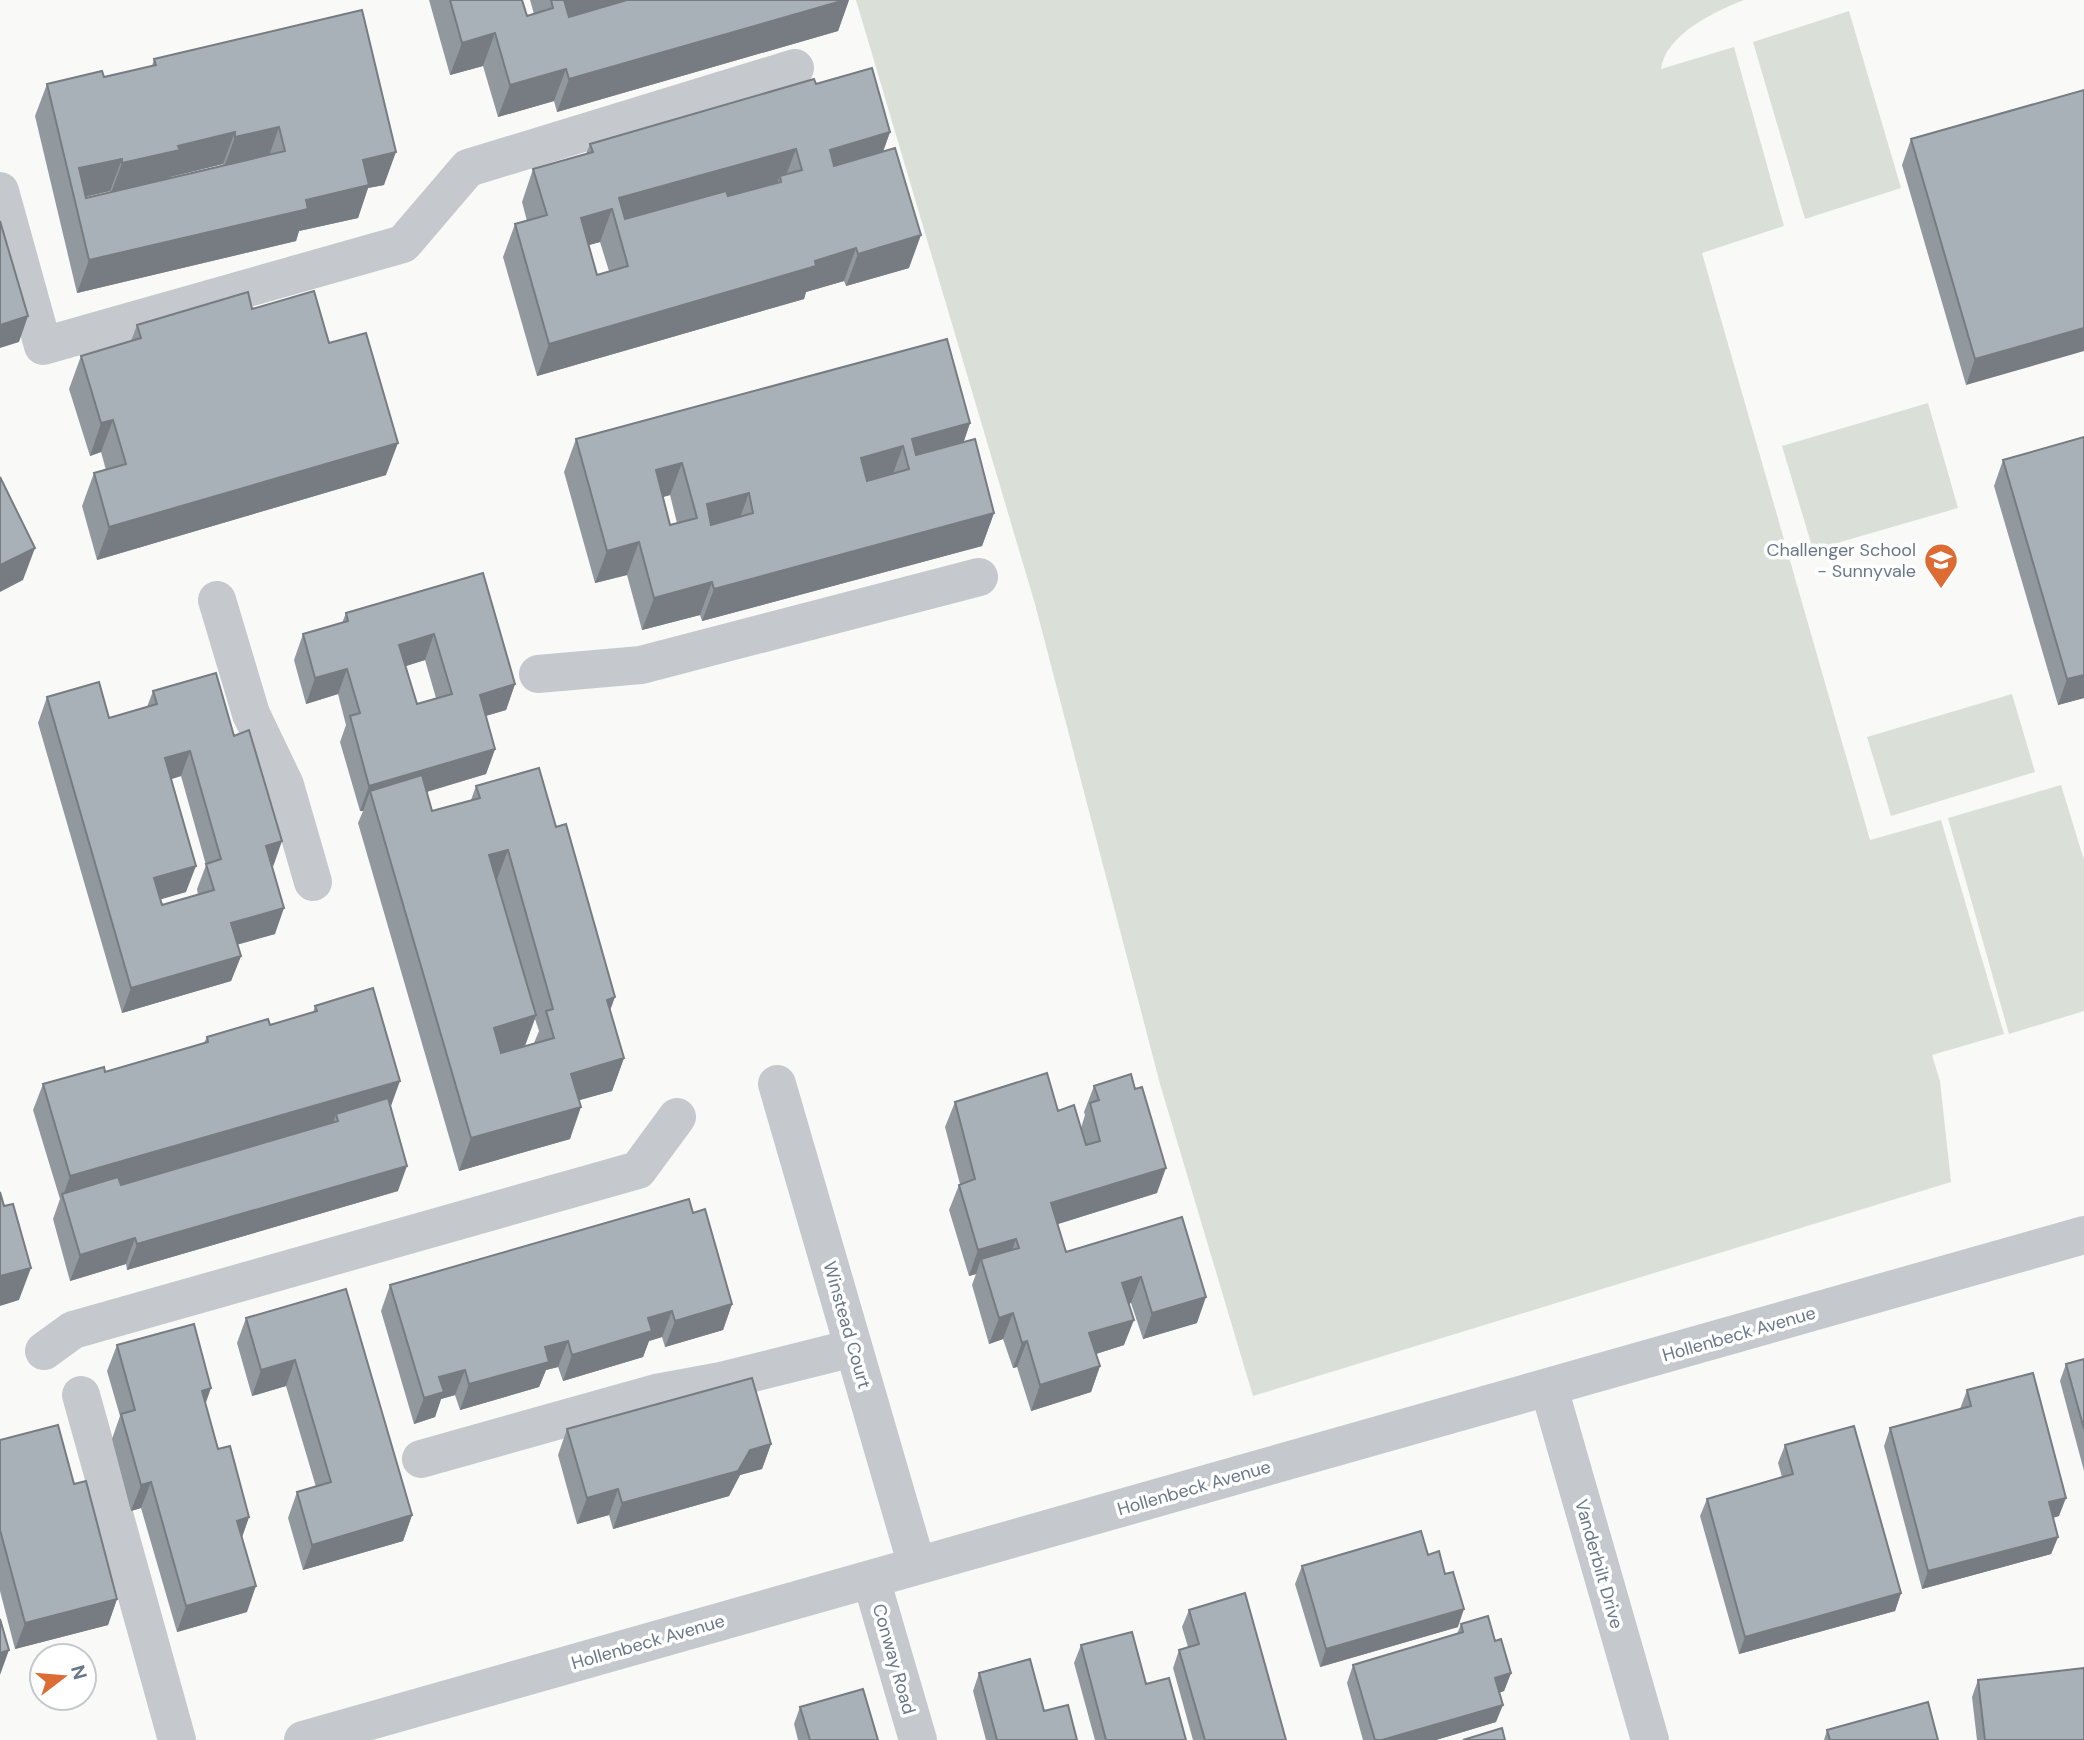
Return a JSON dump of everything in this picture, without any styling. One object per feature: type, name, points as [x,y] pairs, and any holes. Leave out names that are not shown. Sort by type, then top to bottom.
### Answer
[{"type":"street","points":[[0,191],[43,346],[403,244],[468,168],[795,68]]},
{"type":"street","points":[[538,674],[641,665],[979,577]]},
{"type":"street","points":[[217,600],[251,714],[285,785],[313,883]]},
{"type":"street","name":"Winstead Court","points":[[777,1084],[917,1566]]},
{"type":"street","points":[[44,1350],[74,1330],[638,1170],[677,1117]]},
{"type":"street","name":"Hollenbeck Avenue","points":[[303,1740],[350,1734],[871,1579],[2084,1235]]},
{"type":"street","points":[[421,1459],[656,1393],[721,1381],[853,1348]]},
{"type":"street","name":"Vanderbilt Drive","points":[[1549,1388],[1650,1740]]},
{"type":"street","points":[[81,1395],[177,1740]]},
{"type":"street","name":"Conway Road","points":[[871,1579],[918,1740]]},
{"type":"shaded area","points":[[856,0],[1744,0],[1706,18],[1681,35],[1672,45],[1661,69],[1734,47],[1784,226],[1702,253],[1870,840],[1941,820],[2004,1034],[1932,1055],[1940,1081],[1951,1182],[1253,1396],[1160,1084],[1035,604]]},
{"type":"shaded area","points":[[1849,11],[1901,188],[1805,219],[1753,42]]},
{"type":"shaded area","points":[[1928,403],[1958,508],[1813,550],[1782,446]]},
{"type":"shaded area","points":[[2012,694],[2035,772],[1891,816],[1867,737]]},
{"type":"shaded area","points":[[2061,785],[2084,860],[2084,1011],[2009,1034],[1948,818]]},
{"type":"building","points":[[450,0],[522,0],[527,16],[553,8],[551,0],[564,0],[569,17],[627,0],[845,0],[569,79],[566,69],[510,85],[495,33],[462,43]]},
{"type":"building","points":[[362,10],[396,152],[363,160],[369,185],[306,200],[308,209],[89,260],[47,84],[102,71],[104,77],[156,65],[154,59]],"holes":[[[279,127],[285,151],[86,198],[79,168],[122,159],[122,163],[180,150],[178,146],[235,132],[235,137]]]},
{"type":"building","points":[[872,68],[890,132],[830,150],[834,166],[895,148],[921,235],[858,254],[856,248],[815,261],[816,266],[549,344],[515,224],[547,215],[533,169],[593,152],[590,144],[814,79],[816,84]],"holes":[[[796,149],[802,170],[780,176],[781,182],[728,196],[726,191],[625,219],[619,198]],[[612,209],[628,266],[597,275],[581,218]]]},
{"type":"building","points":[[2084,90],[2084,328],[1975,359],[1911,139]]},
{"type":"building","points":[[0,221],[28,316],[0,325]]},
{"type":"building","points":[[314,291],[329,343],[366,333],[398,443],[109,527],[94,473],[126,464],[113,420],[101,423],[81,356],[141,338],[137,325],[248,292],[252,309]]},
{"type":"building","points":[[947,339],[970,423],[912,439],[916,455],[975,439],[994,513],[714,589],[712,582],[654,598],[639,542],[607,551],[576,439]],"holes":[[[903,446],[909,469],[867,481],[861,458]],[[682,463],[697,518],[670,525],[656,470]],[[749,493],[753,513],[711,525],[707,504]]]},
{"type":"building","points":[[2084,437],[2084,675],[2067,679],[2003,460]]},
{"type":"building","points":[[0,477],[35,548],[0,565]]},
{"type":"building","points":[[483,573],[515,684],[480,695],[495,749],[369,786],[350,716],[360,713],[347,669],[315,678],[303,634],[348,621],[346,613]],"holes":[[[434,634],[452,694],[417,704],[399,645]]]},
{"type":"building","points":[[216,673],[234,736],[249,730],[282,841],[266,846],[284,908],[231,923],[241,956],[131,988],[47,697],[99,682],[109,718],[157,704],[153,691]],"holes":[[[190,751],[221,859],[206,864],[214,890],[162,905],[154,878],[196,866],[165,758]]]},
{"type":"building","points":[[539,768],[556,827],[566,824],[615,997],[607,1000],[624,1058],[571,1074],[581,1107],[471,1138],[370,791],[422,775],[432,811],[480,798],[476,786]],"holes":[[[508,850],[553,1009],[546,1011],[554,1038],[501,1053],[494,1028],[536,1015],[489,855]]]},
{"type":"building","points":[[373,988],[400,1081],[70,1176],[43,1084],[104,1067],[105,1072],[208,1042],[207,1037],[268,1019],[270,1025],[317,1011],[315,1006]]},
{"type":"building","points":[[1047,1073],[1058,1111],[1074,1105],[1086,1145],[1100,1141],[1090,1103],[1099,1100],[1094,1086],[1131,1074],[1135,1089],[1142,1087],[1166,1168],[1051,1203],[1066,1252],[1182,1217],[1206,1297],[1152,1313],[1141,1277],[1122,1283],[1134,1320],[1089,1333],[1100,1366],[1040,1385],[1027,1341],[1022,1343],[1013,1313],[999,1318],[981,1259],[1019,1248],[1016,1239],[978,1250],[959,1185],[975,1179],[955,1102]]},
{"type":"building","points":[[388,1098],[407,1166],[137,1244],[135,1238],[80,1255],[62,1194],[118,1177],[121,1185],[338,1121],[336,1114]]},
{"type":"building","points":[[0,1192],[4,1206],[13,1204],[31,1268],[0,1276]]},
{"type":"building","points":[[689,1199],[693,1213],[705,1209],[732,1304],[675,1321],[672,1311],[648,1318],[652,1331],[572,1355],[568,1341],[545,1347],[549,1362],[469,1384],[465,1370],[439,1377],[444,1392],[424,1398],[390,1285]]},
{"type":"building","points":[[346,1289],[412,1515],[312,1545],[297,1492],[331,1482],[295,1360],[261,1370],[246,1318]]},
{"type":"building","points":[[194,1324],[211,1388],[202,1391],[218,1449],[230,1446],[249,1517],[237,1521],[256,1586],[186,1606],[151,1482],[141,1485],[121,1414],[135,1410],[117,1345]]},
{"type":"building","points":[[2084,1359],[2084,1429],[2066,1364]]},
{"type":"building","points":[[2033,1373],[2066,1498],[2049,1502],[2058,1537],[1928,1571],[1890,1428],[1971,1406],[1967,1390]]},
{"type":"building","points":[[752,1378],[771,1444],[750,1450],[738,1471],[622,1503],[618,1489],[587,1498],[567,1429]]},
{"type":"building","points":[[58,1425],[74,1484],[86,1481],[117,1599],[25,1623],[0,1530],[0,1440]]},
{"type":"building","points":[[1854,1426],[1901,1593],[1745,1637],[1707,1499],[1793,1474],[1785,1445]]},
{"type":"building","points":[[1421,1531],[1428,1555],[1439,1551],[1445,1574],[1453,1572],[1464,1609],[1326,1649],[1302,1566]]},
{"type":"building","points":[[1245,1593],[1286,1740],[1205,1740],[1179,1650],[1199,1644],[1189,1610]]},
{"type":"building","points":[[1488,1616],[1495,1641],[1501,1639],[1511,1673],[1495,1678],[1503,1705],[1375,1740],[1353,1665],[1463,1632],[1461,1624]]},
{"type":"building","points":[[0,1619],[9,1650],[0,1653]]},
{"type":"building","points":[[1132,1632],[1146,1684],[1169,1678],[1186,1740],[1106,1740],[1081,1645]]},
{"type":"building","points":[[1030,1659],[1044,1711],[1068,1705],[1077,1740],[997,1740],[979,1673]]},
{"type":"building","points":[[2084,1668],[2084,1740],[1985,1740],[1978,1680]]},
{"type":"building","points":[[863,1689],[878,1740],[810,1740],[800,1707]]},
{"type":"building","points":[[1928,1702],[1938,1740],[1830,1740],[1827,1730]]},
{"type":"building","points":[[1502,1728],[1505,1740],[1463,1740]]},
{"type":"place","name":"Challenger School - Sunnyvale","points":[[1941,590]]}]
